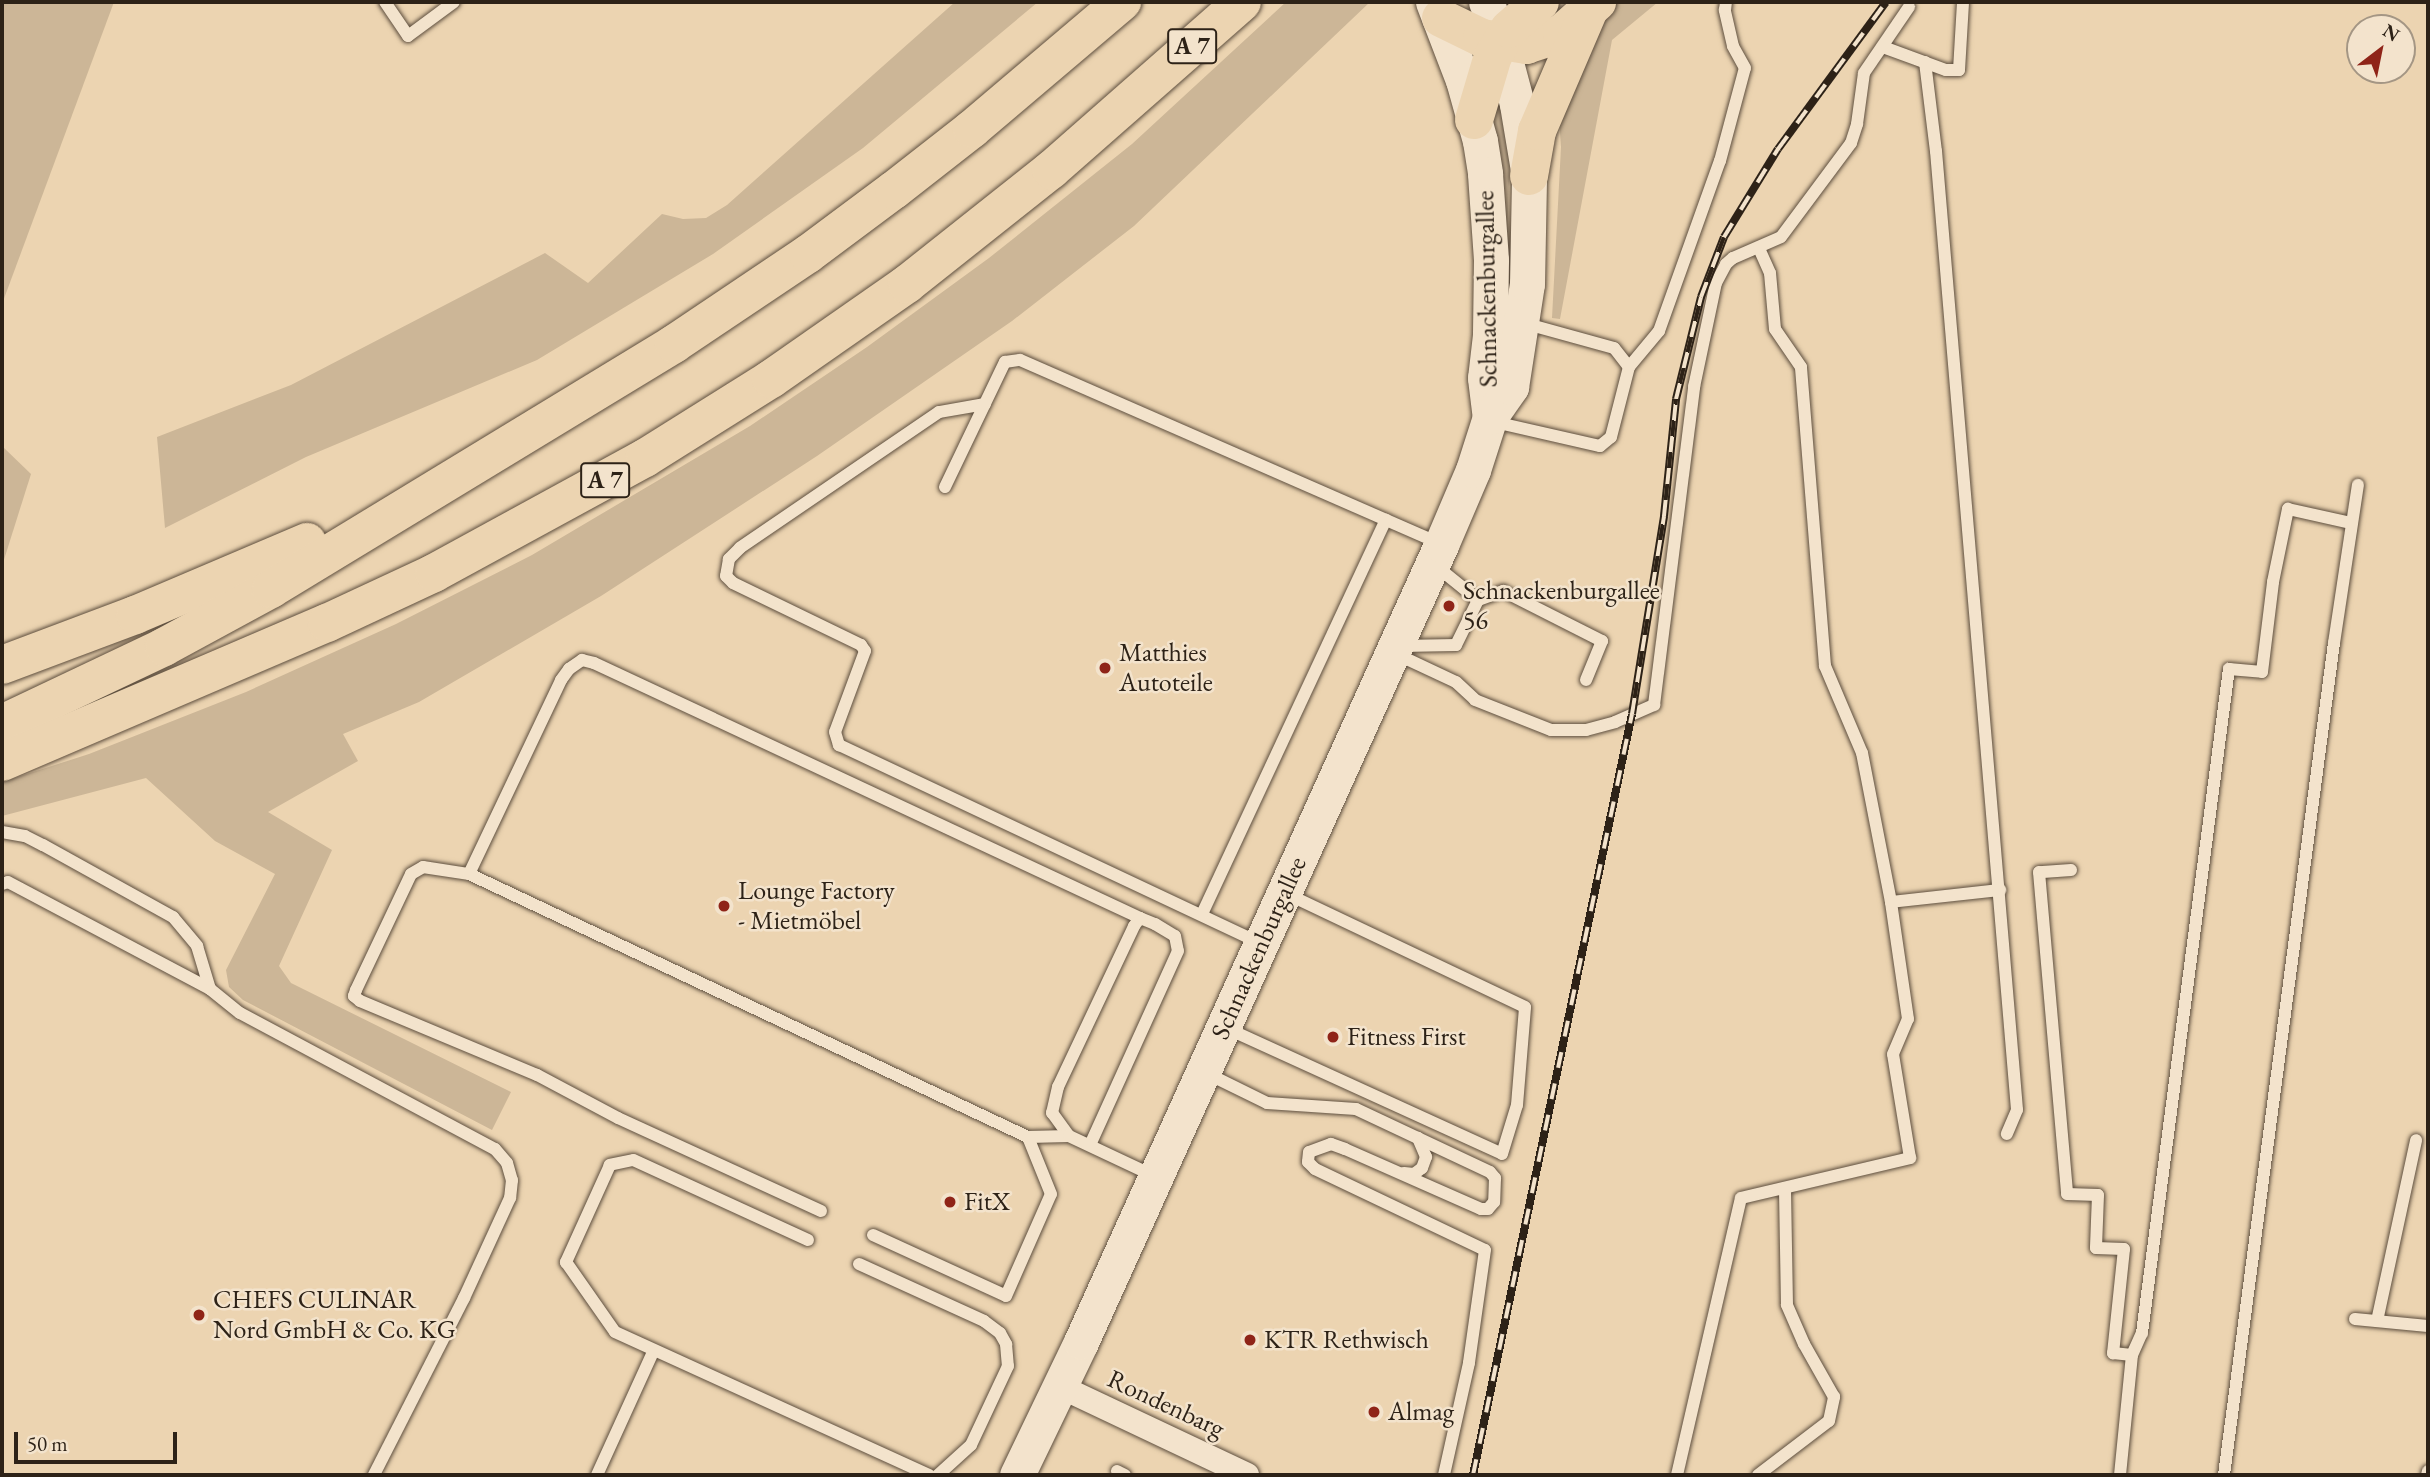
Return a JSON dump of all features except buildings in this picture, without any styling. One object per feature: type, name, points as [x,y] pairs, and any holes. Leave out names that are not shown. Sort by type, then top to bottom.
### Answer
[{"type":"highway","points":[[2,724],[164,647],[271,589],[674,344],[808,254],[972,129],[1122,2]]},
{"type":"highway","name":"A 7","points":[[2,762],[351,612],[434,573],[645,458],[771,379],[907,284],[1051,170],[1242,2]]},
{"type":"highway","points":[[1474,120],[1489,66],[1501,43],[1516,20],[1539,2]]},
{"type":"highway","points":[[1437,10],[1471,34],[1501,43],[1537,43],[1562,33],[1592,7]]},
{"type":"highway","points":[[1529,176],[1537,131],[1592,7]]},
{"type":"highway","points":[[2,665],[266,562],[519,438]]},
{"type":"main road","name":"Schnackenburgallee","points":[[1017,1475],[1204,1072],[1437,554],[1473,470],[1489,419],[1510,387],[1522,323],[1530,215],[1529,176],[1517,104],[1501,43],[1486,2]]},
{"type":"main road","name":"Schnackenburgallee","points":[[1437,10],[1474,120],[1490,211],[1491,304],[1485,379],[1489,419]]},
{"type":"street","name":"Rondenbarg","points":[[1059,1386],[1247,1475]]},
{"type":"lane","points":[[385,2],[408,36],[454,2]]},
{"type":"lane","points":[[1489,419],[1600,446],[1611,437],[1629,367],[1659,331],[1720,161],[1745,68],[1733,46],[1726,2]]},
{"type":"lane","points":[[1883,47],[1946,69],[1959,70],[1963,2]]},
{"type":"lane","points":[[1394,649],[1456,682],[1475,699],[1551,730],[1586,730],[1654,705],[1695,387],[1716,283],[1726,264],[1733,258],[1781,237],[1851,143],[1857,124],[1864,73],[1909,7]]},
{"type":"lane","points":[[1925,62],[1936,151],[2017,1110],[2007,1134]]},
{"type":"lane","points":[[1677,1475],[1741,1198],[1910,1158],[1893,1054],[1908,1018],[1891,902],[1862,753],[1825,666],[1801,367],[1775,329],[1770,273],[1759,247]]},
{"type":"lane","points":[[1522,323],[1614,348],[1629,367]]},
{"type":"lane","points":[[945,487],[1005,362],[1020,360],[1386,520],[1437,554],[1478,600]]},
{"type":"lane","points":[[985,404],[939,412],[740,548],[729,559],[726,576],[733,583],[861,645],[865,651],[835,732],[839,745],[1261,944]]},
{"type":"lane","points":[[2224,1475],[2358,485]]},
{"type":"lane","points":[[2120,1475],[2132,1355],[2144,1319],[2229,669],[2262,672],[2273,582],[2288,509],[2351,523]]},
{"type":"lane","points":[[1202,914],[1386,520]]},
{"type":"lane","points":[[1394,649],[1456,645],[1478,600],[1503,591],[1602,641],[1586,680]]},
{"type":"lane","points":[[469,874],[551,699],[569,669],[582,660],[594,663],[1175,936],[1178,951],[1090,1145]]},
{"type":"lane","points":[[2,832],[25,836],[173,917],[197,946],[210,989]]},
{"type":"lane","points":[[821,1211],[618,1118],[537,1075],[354,996],[411,874],[423,867],[469,874],[1028,1137],[1069,1136],[1155,1177]]},
{"type":"lane","points":[[2071,870],[2039,872],[2067,1194],[2098,1195],[2096,1248],[2124,1249],[2113,1353],[2132,1355]]},
{"type":"lane","points":[[2,884],[8,882],[210,989],[240,1013],[495,1149],[510,1171],[510,1198],[464,1298],[374,1475]]},
{"type":"lane","points":[[1891,902],[2000,890]]},
{"type":"lane","points":[[1224,1027],[1502,1154],[1517,1105],[1525,1007],[1284,892]]},
{"type":"lane","points":[[1069,1136],[1052,1114],[1054,1101],[1140,918]]},
{"type":"lane","points":[[1204,1072],[1266,1103],[1356,1109],[1490,1171],[1495,1178],[1494,1202],[1488,1209],[1481,1209],[1331,1144],[1309,1152],[1308,1162],[1315,1169],[1485,1250],[1486,1258],[1469,1363],[1444,1475]]},
{"type":"lane","points":[[873,1235],[1006,1296],[1051,1194],[1028,1137]]},
{"type":"lane","points":[[1396,1172],[1414,1174],[1422,1168],[1426,1157],[1418,1138]]},
{"type":"lane","points":[[2377,1321],[2416,1140]]},
{"type":"lane","points":[[808,1240],[632,1160],[610,1165],[566,1262],[615,1332],[929,1475]]},
{"type":"lane","points":[[1758,1475],[1829,1421],[1834,1397],[1804,1344],[1787,1305],[1785,1188]]},
{"type":"lane","points":[[859,1264],[984,1321],[1000,1333],[1006,1344],[1008,1366],[971,1445],[938,1475]]},
{"type":"lane","points":[[2355,1319],[2428,1326]]},
{"type":"lane","points":[[597,1475],[654,1350]]},
{"type":"shaded area","points":[[2,2],[114,2],[2,304]]},
{"type":"shaded area","points":[[955,2],[1038,2],[863,148],[713,254],[537,360],[306,457],[165,528],[157,437],[291,385],[545,253],[588,283],[662,214],[683,219],[706,218],[727,205]]},
{"type":"shaded area","points":[[1286,2],[1370,2],[1134,226],[1012,321],[817,456],[601,596],[419,702],[343,734],[358,761],[268,812],[332,850],[279,966],[291,983],[511,1092],[492,1130],[243,1000],[229,987],[226,970],[275,874],[215,841],[146,778],[2,816],[2,782],[89,754],[246,692],[396,624],[532,555],[750,426],[867,347],[989,258],[1132,144]]},
{"type":"shaded area","points":[[1618,2],[1658,2],[1612,40],[1560,319],[1552,318],[1561,147],[1559,117],[1596,27]]},
{"type":"shaded area","points":[[1497,81],[1510,153],[1506,270],[1492,139],[1491,93]]},
{"type":"shaded area","points":[[2,446],[31,474],[2,566]]},
{"type":"railway","points":[[1473,1475],[1632,714],[1664,516],[1676,399],[1701,297],[1724,237],[1778,149],[1886,2]]},
{"type":"place","name":"Schnackenburgallee 56","points":[[1449,606]]},
{"type":"place","name":"Matthies Autoteile","points":[[1105,668]]},
{"type":"place","name":"Lounge Factory - Mietmöbel","points":[[724,906]]},
{"type":"place","name":"Fitness First","points":[[1333,1037]]},
{"type":"place","name":"FitX","points":[[950,1202]]},
{"type":"place","name":"CHEFS CULINAR Nord GmbH & Co. KG","points":[[199,1315]]},
{"type":"place","name":"KTR Rethwisch","points":[[1250,1340]]},
{"type":"place","name":"Almag","points":[[1374,1412]]}]
